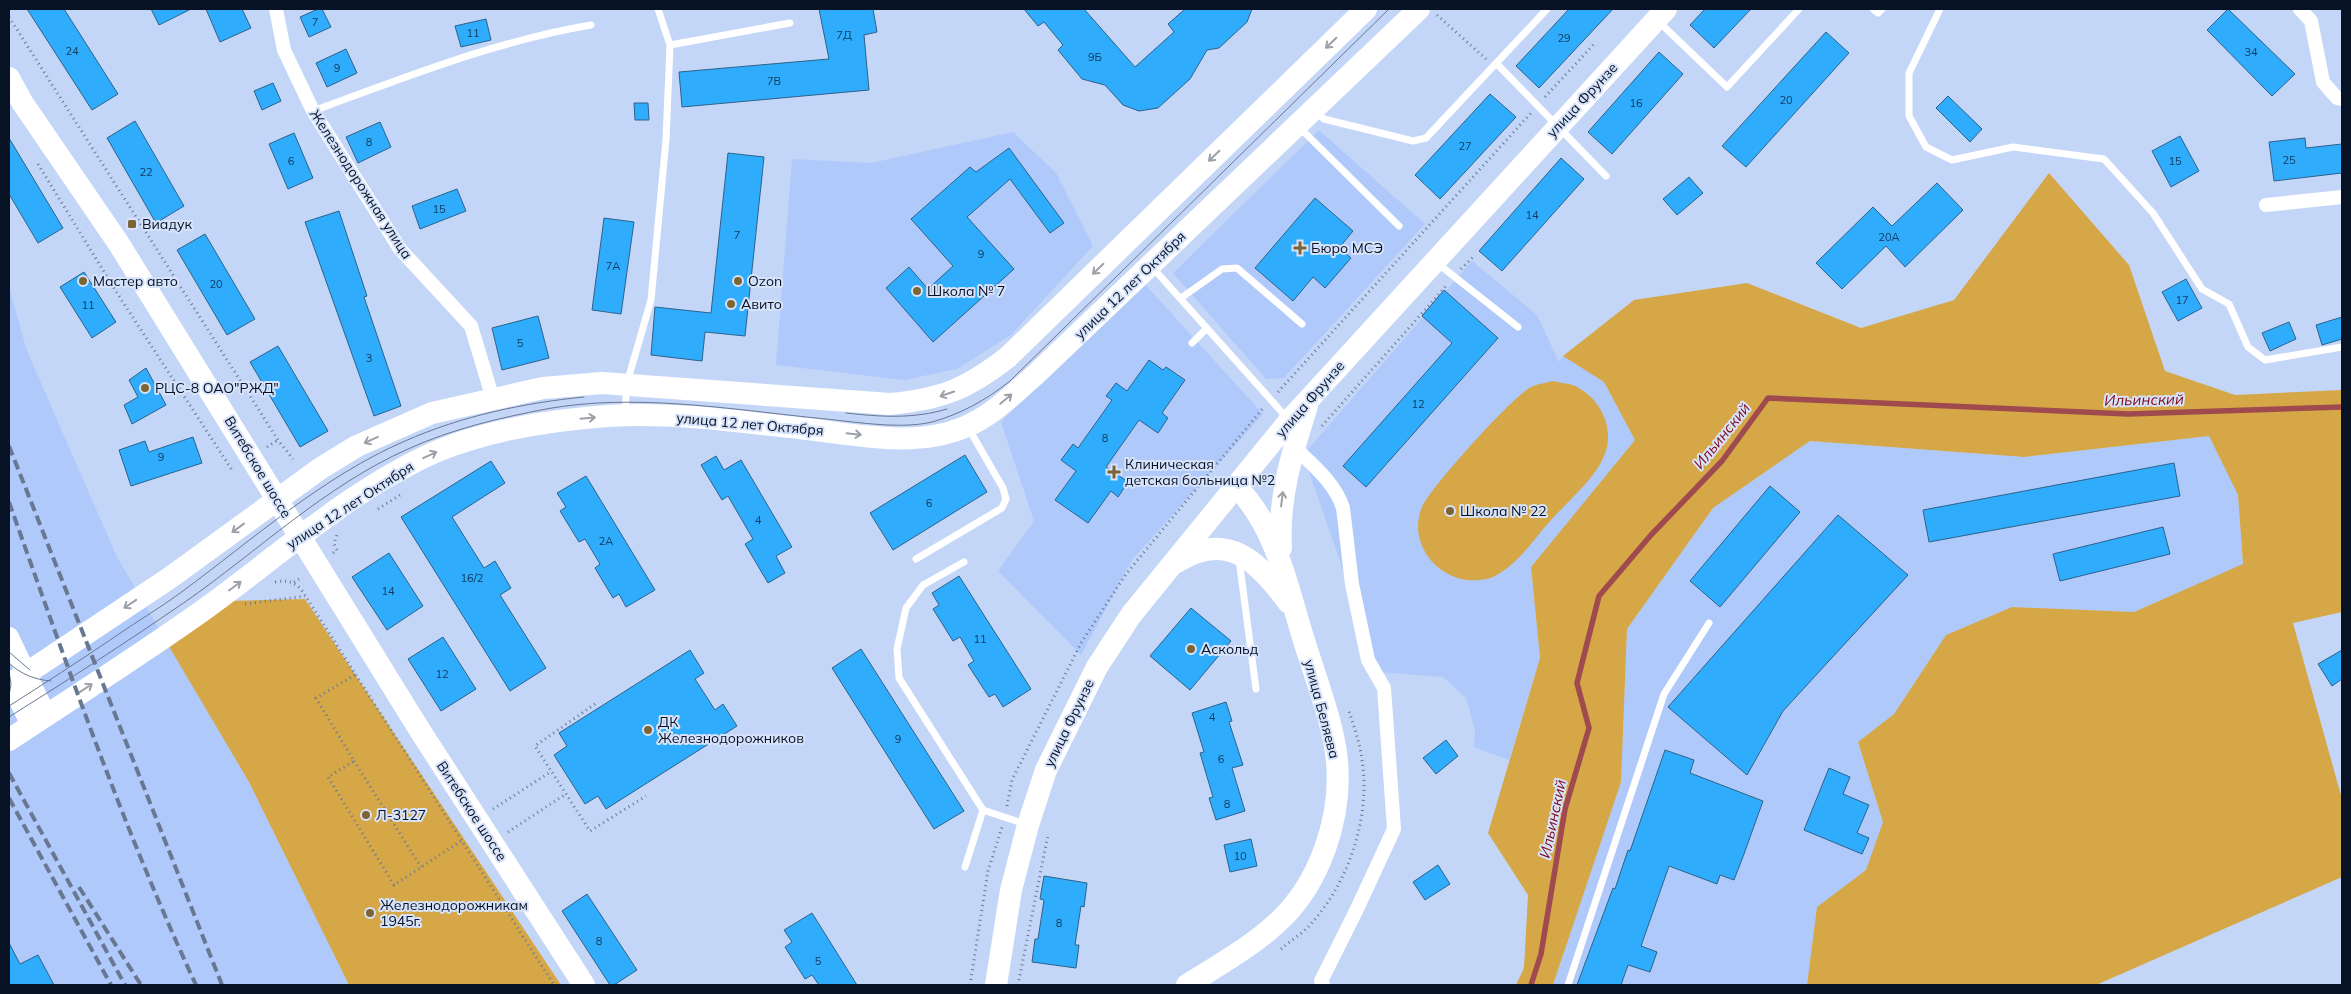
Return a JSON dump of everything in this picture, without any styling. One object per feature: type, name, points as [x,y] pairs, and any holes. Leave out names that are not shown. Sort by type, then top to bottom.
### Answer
[{"type":"main road","points":[[13,681],[171,577],[321,468],[357,446],[432,413],[543,388],[602,382],[890,404],[923,401],[964,388],[1008,357],[1366,9]]},
{"type":"main road","name":"улица 12 лет Октября","points":[[9,740],[196,616],[300,536],[375,485],[443,449],[530,425],[625,416],[711,418],[883,437],[922,438],[950,432],[983,418],[1034,376],[1314,108],[1426,10]]},
{"type":"main road","name":"улица Фрунзе","points":[[996,985],[1011,890],[1028,825],[1046,770],[1097,667],[1131,615],[1165,570],[1237,487],[1289,421],[1661,14]]},
{"type":"main road","name":"Витебское шоссе","points":[[9,78],[22,102],[119,244],[419,728],[584,985]]},
{"type":"main road","points":[[1282,565],[1279,520],[1284,485],[1308,400]]},
{"type":"main road","points":[[1237,487],[1254,504],[1266,526],[1282,565]]},
{"type":"main road","points":[[1165,570],[1202,550],[1216,548],[1242,554],[1270,578],[1295,611]]},
{"type":"main road","name":"улица Беляева","points":[[1187,985],[1278,922],[1304,891],[1316,871],[1328,842],[1336,801],[1337,761],[1330,726],[1282,565]]},
{"type":"main road","points":[[9,637],[13,681],[38,720]]},
{"type":"street","name":"Железнодорожная улица","points":[[276,9],[284,50],[313,111],[400,249],[471,326],[493,398]]},
{"type":"street","points":[[2300,9],[2311,20],[2323,82],[2336,98],[2342,99]]},
{"type":"street","points":[[2266,205],[2342,197]]},
{"type":"street","points":[[1294,447],[1331,484],[1344,508],[1352,584],[1368,660],[1384,688],[1394,829],[1321,981],[1323,985]]},
{"type":"lane","points":[[625,416],[627,383],[651,300],[666,140],[670,45],[658,9]]},
{"type":"lane","points":[[1314,108],[1324,119],[1413,141],[1426,138],[1547,9]]},
{"type":"lane","points":[[1661,14],[1727,87],[1799,9]]},
{"type":"lane","points":[[1873,9],[1878,13],[1882,9]]},
{"type":"lane","points":[[1940,9],[1909,73],[1908,116],[1926,147],[1952,160],[2013,148],[2104,159],[2153,213],[2202,289],[2230,304],[2248,347],[2265,360],[2342,346]]},
{"type":"lane","points":[[670,45],[790,24]]},
{"type":"lane","points":[[313,111],[458,59],[546,33],[591,26]]},
{"type":"lane","points":[[1495,65],[1606,176]]},
{"type":"lane","points":[[1297,125],[1399,226]]},
{"type":"lane","points":[[1435,261],[1518,327]]},
{"type":"lane","points":[[1150,264],[1289,421]]},
{"type":"lane","points":[[1181,298],[1222,269],[1237,268],[1302,324]]},
{"type":"lane","points":[[1192,343],[1207,328]]},
{"type":"lane","points":[[916,559],[1002,508],[1006,499],[1003,488],[967,426]]},
{"type":"lane","points":[[1242,554],[1238,560],[1256,689]]},
{"type":"lane","points":[[964,562],[923,585],[906,608],[897,649],[899,678],[983,810],[1028,825]]},
{"type":"lane","points":[[1568,985],[1664,694],[1709,624]]},
{"type":"lane","points":[[966,867],[983,810]]},
{"type":"path","points":[[1426,10],[1495,65]]},
{"type":"path","points":[[9,17],[278,440],[293,459]]},
{"type":"path","points":[[34,158],[117,293],[232,470]]},
{"type":"path","points":[[1318,430],[1473,257]]},
{"type":"path","points":[[266,447],[278,440]]},
{"type":"path","points":[[373,511],[406,492]]},
{"type":"path","points":[[329,556],[337,550],[335,539],[340,531]]},
{"type":"path","points":[[299,578],[294,582],[305,596],[554,985]]},
{"type":"path","points":[[235,606],[305,596]]},
{"type":"path","points":[[355,675],[316,698],[421,867]]},
{"type":"path","points":[[595,704],[535,746],[590,832],[646,796]]},
{"type":"path","points":[[1278,951],[1307,928],[1332,897],[1352,857],[1360,822],[1362,761],[1349,710]]},
{"type":"path","points":[[354,761],[328,777],[394,885],[461,841]]},
{"type":"path","points":[[491,810],[552,771]]},
{"type":"path","points":[[505,833],[566,794]]},
{"type":"path","points":[[970,985],[988,871],[1005,818]]},
{"type":"path","points":[[1018,985],[1048,833]]},
{"type":"shaded area","name":"Бюро МСЭ","points":[[1319,130],[1425,224],[1284,378],[1266,379],[1173,273]]},
{"type":"shaded area","name":"Школа № 7","points":[[1013,132],[1056,173],[1093,246],[1011,335],[957,369],[904,380],[776,365],[792,159],[871,163]]},
{"type":"shaded area","points":[[2049,173],[2129,265],[2165,371],[2235,395],[2342,390],[2342,612],[2293,623],[2342,799],[2342,877],[2096,985],[1807,985],[1817,907],[1866,870],[1883,822],[1858,742],[1894,714],[1946,635],[2012,607],[2134,612],[2243,564],[2238,495],[2209,436],[2024,457],[1810,441],[1713,508],[1627,629],[1621,782],[1553,985],[1516,985],[1524,968],[1528,895],[1488,833],[1540,658],[1531,567],[1635,440],[1604,382],[1563,356],[1634,300],[1747,283],[1861,328],[1954,300]]},
{"type":"shaded area","name":"Школа № 22","points":[[1472,261],[1537,315],[1559,362],[1563,356],[1604,382],[1635,440],[1531,567],[1540,658],[1509,760],[1474,747],[1475,730],[1466,698],[1443,677],[1379,672],[1303,455]]},
{"type":"shaded area","name":"Клиническая детская больница №2","points":[[1142,281],[1263,414],[1132,560],[1081,655],[998,571],[1034,521],[1001,422]]},
{"type":"shaded area","points":[[9,287],[27,351],[117,557],[249,782],[349,985],[9,985]]},
{"type":"shaded area","points":[[1553,381],[1573,385],[1584,391],[1598,406],[1607,425],[1608,435],[1607,445],[1600,465],[1588,482],[1511,565],[1495,576],[1481,580],[1466,580],[1454,577],[1443,571],[1426,554],[1418,532],[1422,507],[1455,463],[1507,407],[1531,387]]},
{"type":"shaded area","points":[[2209,436],[2238,495],[2243,565],[2134,612],[2012,607],[1946,635],[1894,714],[1858,742],[1883,822],[1866,871],[1817,907],[1807,985],[1553,985],[1621,782],[1627,629],[1713,508],[1810,441],[2024,457]]},
{"type":"shaded area","points":[[305,599],[561,985],[349,985],[249,782],[164,638],[226,601]]},
{"type":"building","points":[[27,9],[64,9],[118,94],[92,110]]},
{"type":"building","points":[[151,9],[191,9],[159,25]]},
{"type":"building","points":[[206,9],[242,9],[251,28],[220,42]]},
{"type":"building","points":[[322,9],[331,27],[309,37],[300,17]]},
{"type":"building","points":[[819,9],[873,9],[877,32],[864,35],[869,90],[682,107],[679,72],[829,59]]},
{"type":"building","points":[[1024,9],[1084,9],[1135,67],[1174,32],[1168,24],[1185,9],[1252,9],[1247,22],[1219,48],[1207,50],[1190,79],[1158,108],[1139,111],[1123,105],[1105,85],[1082,79],[1058,50],[1063,45],[1044,22],[1038,26]]},
{"type":"building","points":[[1569,9],[1613,9],[1539,88],[1516,66]]},
{"type":"building","points":[[1705,9],[1751,9],[1714,48],[1690,25]]},
{"type":"building","points":[[2228,9],[2295,74],[2272,96],[2207,30]]},
{"type":"building","points":[[486,19],[491,40],[461,47],[455,26]]},
{"type":"building","points":[[1826,32],[1849,53],[1746,167],[1722,146]]},
{"type":"building","points":[[346,49],[357,73],[327,87],[316,63]]},
{"type":"building","points":[[1659,52],[1683,74],[1612,154],[1588,132]]},
{"type":"building","points":[[273,83],[281,101],[262,110],[254,91]]},
{"type":"building","points":[[1490,94],[1516,117],[1440,199],[1415,175]]},
{"type":"building","points":[[1948,96],[1982,129],[1970,142],[1936,108]]},
{"type":"building","points":[[634,103],[648,103],[649,120],[635,120]]},
{"type":"building","points":[[135,121],[184,206],[156,223],[107,138]]},
{"type":"building","points":[[380,122],[391,147],[358,163],[346,137]]},
{"type":"building","points":[[294,133],[313,178],[288,189],[269,144]]},
{"type":"building","points":[[2180,136],[2199,171],[2171,187],[2152,151]]},
{"type":"building","points":[[9,138],[63,228],[38,243],[9,194]]},
{"type":"building","points":[[2305,138],[2306,148],[2342,144],[2342,173],[2274,181],[2269,142]]},
{"type":"building","points":[[1009,148],[1064,223],[1050,233],[1010,179],[967,217],[1014,269],[933,342],[886,288],[909,267],[928,289],[953,266],[911,219],[970,167],[976,172]]},
{"type":"building","points":[[728,153],[764,157],[745,336],[705,332],[702,361],[651,355],[655,307],[711,313]]},
{"type":"building","points":[[1561,158],[1584,179],[1502,271],[1479,251]]},
{"type":"building","points":[[1689,177],[1703,193],[1677,215],[1663,199]]},
{"type":"building","points":[[1937,183],[1963,210],[1905,267],[1886,246],[1842,289],[1816,263],[1873,207],[1892,226]]},
{"type":"building","points":[[457,189],[466,211],[420,229],[412,206]]},
{"type":"building","points":[[1315,198],[1353,231],[1339,248],[1351,258],[1325,288],[1313,277],[1293,301],[1255,268]]},
{"type":"building","points":[[339,211],[367,296],[364,297],[401,406],[374,416],[305,222]]},
{"type":"building","points":[[604,218],[634,222],[621,314],[592,310]]},
{"type":"building","points":[[205,234],[255,319],[227,335],[177,250]]},
{"type":"building","points":[[84,272],[116,322],[92,338],[60,287]]},
{"type":"building","points":[[2186,279],[2202,308],[2178,321],[2162,292]]},
{"type":"building","points":[[1444,290],[1498,338],[1366,487],[1343,466],[1452,343],[1422,316]]},
{"type":"building","points":[[538,316],[549,358],[502,370],[492,328]]},
{"type":"building","points":[[2342,317],[2342,339],[2322,345],[2316,325]]},
{"type":"building","points":[[2289,322],[2296,339],[2270,351],[2262,333]]},
{"type":"building","points":[[278,346],[328,431],[300,447],[250,362]]},
{"type":"building","points":[[1149,360],[1163,370],[1166,367],[1185,380],[1162,413],[1168,418],[1158,433],[1139,420],[1106,467],[1128,482],[1118,497],[1111,491],[1088,523],[1055,500],[1076,471],[1061,460],[1073,444],[1078,448],[1112,400],[1106,396],[1116,383],[1127,391]]},
{"type":"building","name":"РЦС-8 ОАО\"РЖД\"","points":[[146,368],[166,405],[132,424],[124,405],[138,397],[129,380]]},
{"type":"building","points":[[193,437],[202,463],[131,486],[119,450],[145,441],[149,452]]},
{"type":"building","points":[[965,455],[987,492],[893,550],[870,513]]},
{"type":"building","points":[[716,456],[724,470],[741,460],[792,547],[776,556],[785,573],[768,583],[745,544],[753,539],[728,496],[722,500],[701,465]]},
{"type":"building","points":[[491,461],[505,483],[452,517],[484,568],[495,561],[511,588],[500,595],[546,668],[510,691],[401,517]]},
{"type":"building","points":[[2174,463],[2180,496],[1929,542],[1923,510]]},
{"type":"building","points":[[586,476],[655,590],[626,607],[619,594],[613,598],[595,568],[600,564],[585,539],[579,542],[560,511],[566,507],[557,493]]},
{"type":"building","points":[[1770,486],[1800,512],[1720,607],[1690,581]]},
{"type":"building","points":[[1838,515],[1908,575],[1783,711],[1747,775],[1668,707]]},
{"type":"building","points":[[2163,527],[2170,554],[2060,581],[2053,554]]},
{"type":"building","points":[[389,553],[423,606],[387,630],[352,577]]},
{"type":"building","points":[[959,576],[1031,689],[1003,707],[995,694],[989,697],[968,665],[974,661],[960,637],[953,641],[933,609],[939,605],[932,593]]},
{"type":"building","name":"Аскольд","points":[[1191,608],[1231,641],[1190,690],[1150,656]]},
{"type":"building","points":[[443,637],[476,689],[441,711],[408,659]]},
{"type":"building","points":[[861,649],[964,811],[934,829],[832,668]]},
{"type":"building","name":"ДК Железнодорожников","points":[[690,650],[704,673],[695,679],[715,710],[723,704],[737,726],[606,809],[598,796],[585,804],[554,755],[567,746],[559,733]]},
{"type":"building","points":[[2342,650],[2342,679],[2332,686],[2318,664]]},
{"type":"building","points":[[1226,702],[1232,721],[1229,722],[1243,765],[1232,768],[1245,811],[1216,820],[1209,798],[1213,797],[1200,753],[1204,752],[1192,713]]},
{"type":"building","points":[[1446,740],[1458,756],[1436,774],[1423,758]]},
{"type":"building","points":[[1665,750],[1694,760],[1690,773],[1763,801],[1744,854],[1734,880],[1720,875],[1717,884],[1669,866],[1641,946],[1657,952],[1650,972],[1628,965],[1621,985],[1577,985],[1613,888],[1615,889],[1628,850],[1630,851]]},
{"type":"building","points":[[1829,768],[1850,777],[1843,794],[1869,805],[1857,833],[1869,838],[1862,854],[1804,830]]},
{"type":"building","points":[[1251,839],[1257,866],[1230,872],[1224,845]]},
{"type":"building","points":[[1438,865],[1450,884],[1425,900],[1413,882]]},
{"type":"building","points":[[1044,876],[1087,883],[1084,907],[1081,906],[1075,945],[1079,945],[1076,968],[1032,962],[1035,939],[1038,939],[1044,900],[1040,899]]},
{"type":"building","points":[[587,894],[637,970],[614,985],[610,985],[562,911]]},
{"type":"building","points":[[812,913],[857,985],[819,985],[812,975],[805,979],[785,947],[792,942],[784,930]]},
{"type":"building","points":[[9,943],[20,964],[38,955],[54,985],[9,985]]},
{"type":"waterway","name":"Ильинский","points":[[1531,985],[1541,954],[1565,809],[1589,728],[1577,683],[1599,596],[1651,535],[1722,461],[1768,398],[2128,414],[2342,407]]},
{"type":"tram line","points":[[9,717],[185,602],[348,481],[408,449],[459,430],[493,420],[546,409],[579,404],[613,402],[681,404],[890,425],[932,422],[973,406],[1010,381],[1389,9]]},
{"type":"tram line","points":[[9,706],[174,597],[318,490],[375,455],[448,424],[516,407],[584,397]]},
{"type":"tram line","points":[[846,413],[910,416],[947,409]]},
{"type":"tram line","points":[[9,652],[30,670]]},
{"type":"tram line","points":[[9,663],[29,676],[51,681]]},
{"type":"tram line","points":[[9,671],[11,684],[9,696]]},
{"type":"railway","points":[[9,446],[222,985]]},
{"type":"railway","points":[[9,502],[74,685],[120,806],[169,926],[196,985]]},
{"type":"railway","points":[[9,773],[125,985]]},
{"type":"railway","points":[[9,798],[111,985]]},
{"type":"railway","points":[[79,887],[141,985]]},
{"type":"place","name":"Виадук","points":[[132,224]]},
{"type":"place","name":"Бюро МСЭ","points":[[1300,248]]},
{"type":"place","name":"Мастер авто","points":[[83,281]]},
{"type":"place","name":"Ozon","points":[[738,281]]},
{"type":"place","name":"Школа № 7","points":[[917,291]]},
{"type":"place","name":"Авито","points":[[731,304]]},
{"type":"place","name":"РЦС-8 ОАО\"РЖД\"","points":[[145,388]]},
{"type":"place","name":"Клиническая детская больница №2","points":[[1114,472]]},
{"type":"place","name":"Школа № 22","points":[[1450,511]]},
{"type":"place","name":"Аскольд","points":[[1191,649]]},
{"type":"place","name":"ДК Железнодорожников","points":[[648,730]]},
{"type":"place","name":"Л-3127","points":[[366,815]]},
{"type":"place","name":"Железнодорожникам 1945г.","points":[[370,913]]}]
